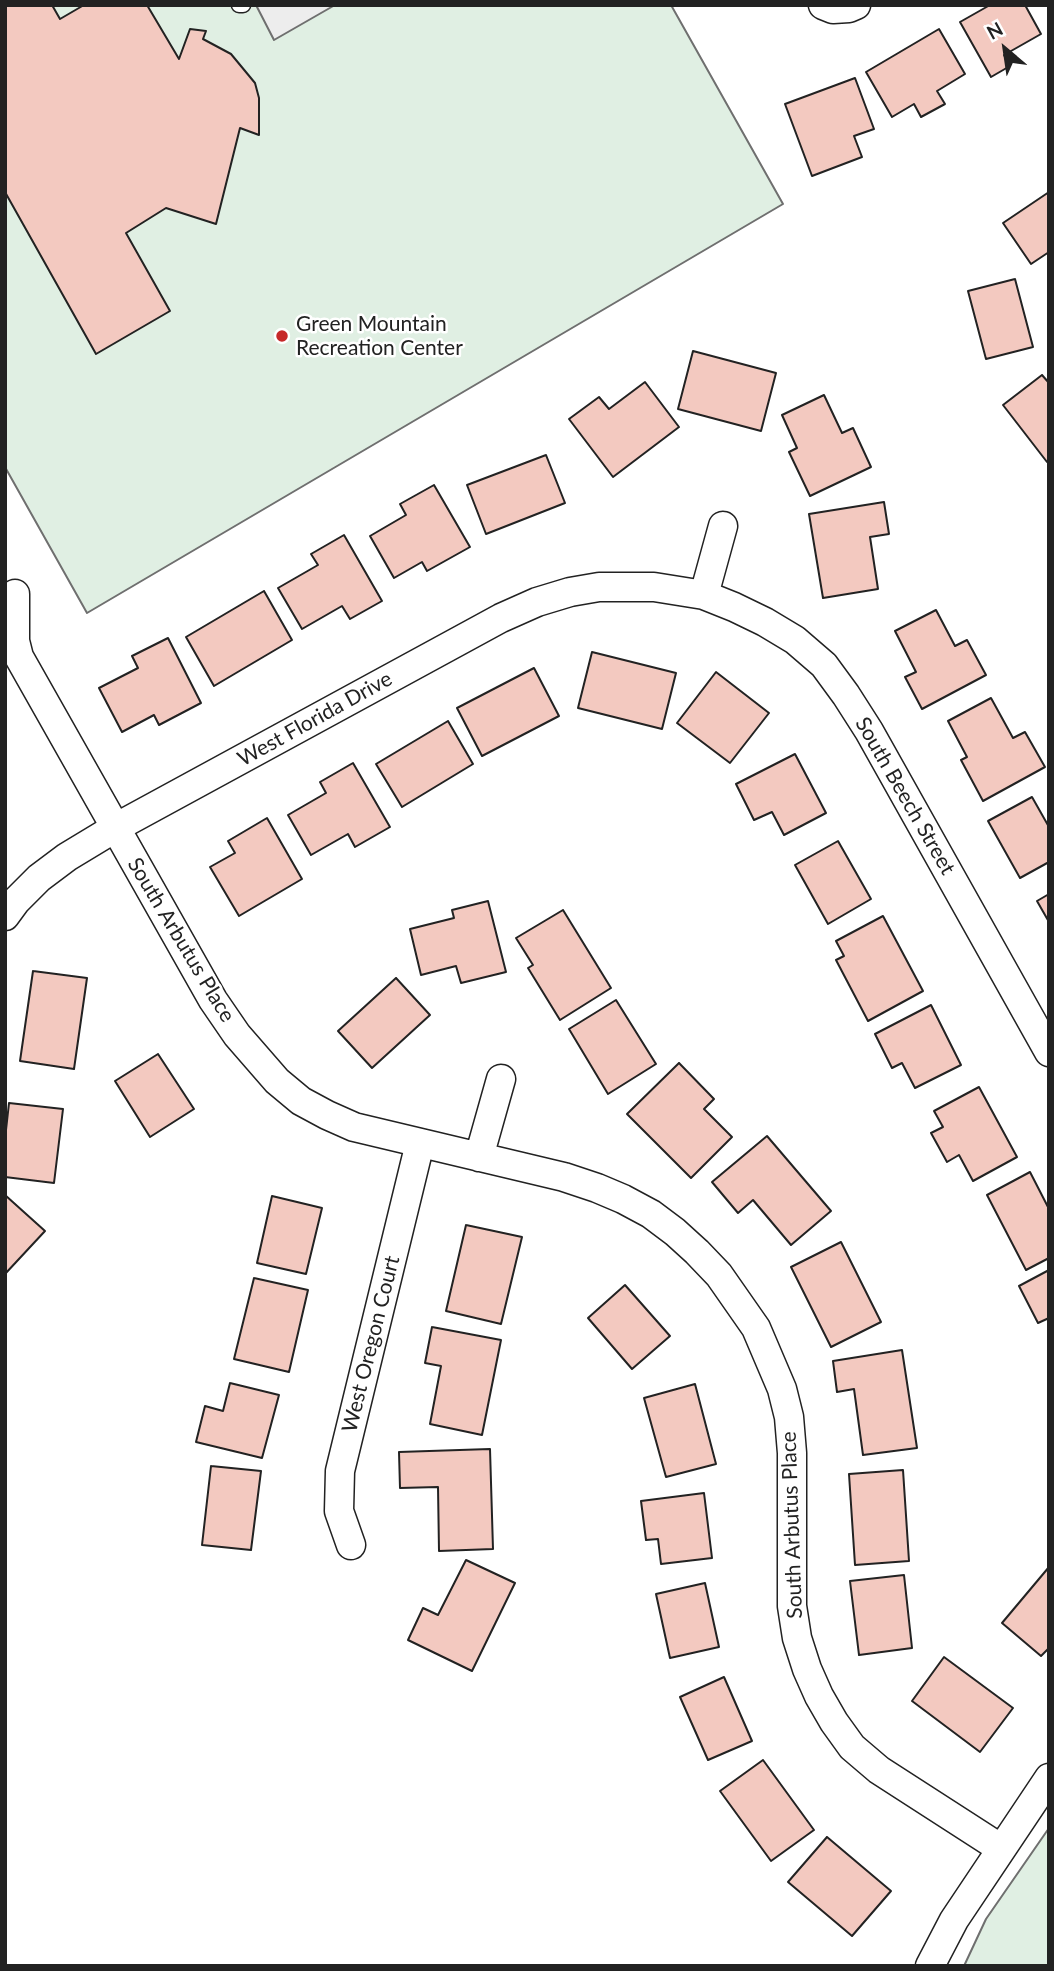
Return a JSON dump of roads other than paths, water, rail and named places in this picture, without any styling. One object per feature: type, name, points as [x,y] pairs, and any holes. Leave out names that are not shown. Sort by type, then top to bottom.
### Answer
[{"type":"street","points":[[823,5],[833,9],[856,5]]},
{"type":"street","points":[[704,594],[723,526]]},
{"type":"street","name":"West Florida Drive","points":[[5,916],[39,878],[115,828],[500,618],[537,602],[570,592],[599,587],[654,587]]},
{"type":"street","name":"South Beech Street","points":[[654,587],[704,594],[755,617],[795,640],[824,666],[869,731],[1049,1052]]},
{"type":"street","name":"South Arbutus Place","points":[[15,594],[15,641],[19,657],[213,1000],[237,1035],[277,1082],[301,1101],[354,1127],[564,1177],[597,1188],[652,1214],[697,1252],[732,1292],[756,1328],[770,1358],[789,1418],[792,1453],[792,1606],[797,1638],[819,1696],[852,1747],[879,1770],[1000,1848]]},
{"type":"street","points":[[479,1157],[501,1079]]},
{"type":"street","name":"West Oregon Court","points":[[351,1545],[339,1511],[340,1471],[420,1143]]},
{"type":"street","points":[[930,1966],[954,1920],[1049,1777]]},
{"type":"place","name":"Green Mountain Recreation Center","points":[[282,336]]}]
